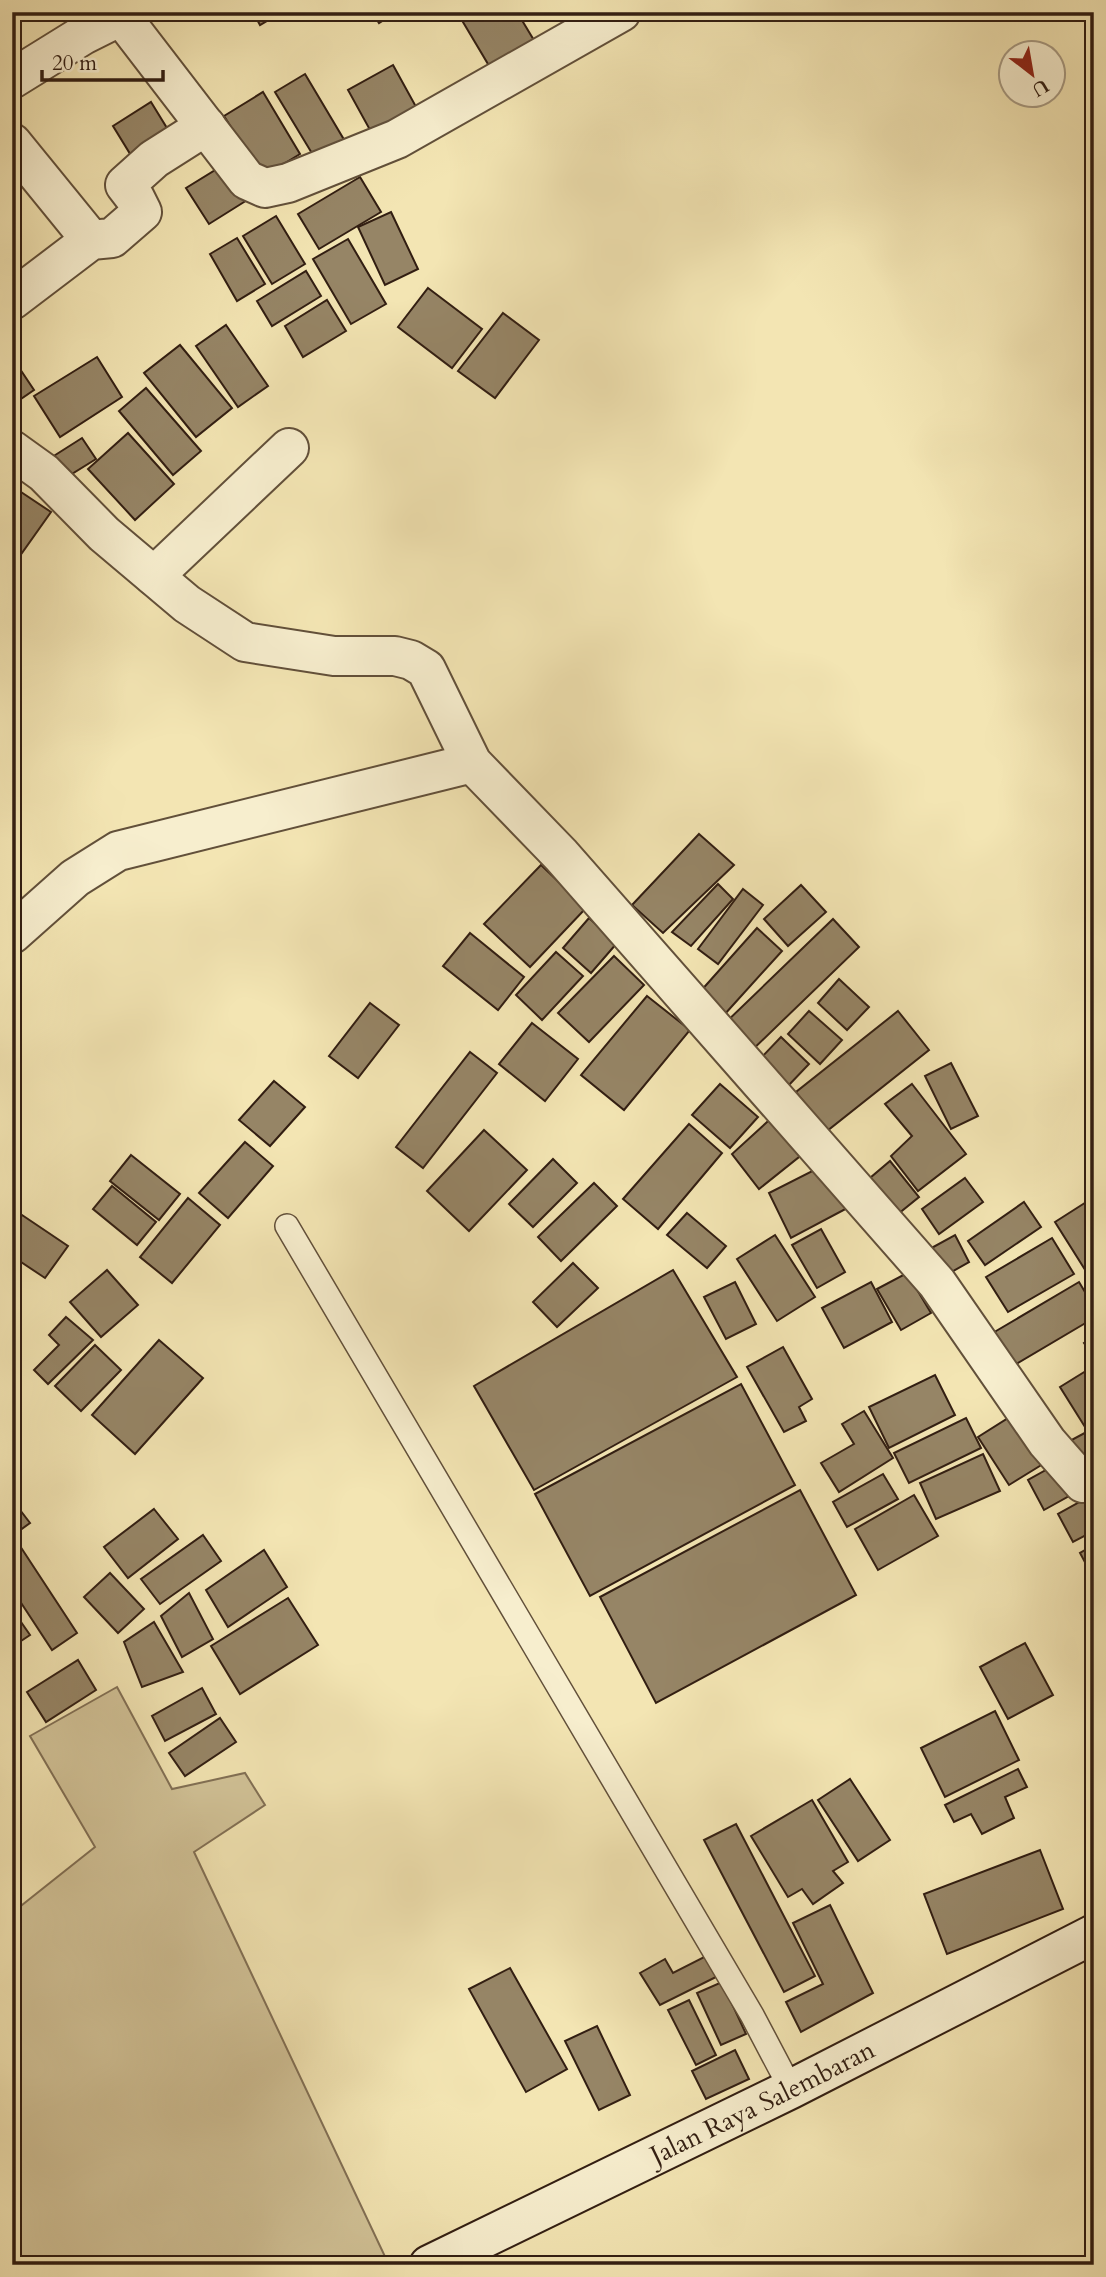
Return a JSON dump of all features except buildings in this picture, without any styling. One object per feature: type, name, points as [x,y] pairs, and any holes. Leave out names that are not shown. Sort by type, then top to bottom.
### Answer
[{"type":"street","points":[[12,79],[83,35],[121,16],[247,180],[265,188],[288,183],[397,139],[621,12]]},
{"type":"street","points":[[12,300],[91,240],[112,238],[142,212],[125,185],[154,159],[206,126]]},
{"type":"street","points":[[12,143],[91,240]]},
{"type":"street","points":[[154,576],[289,448]]},
{"type":"street","points":[[12,450],[44,473],[104,534],[187,604],[245,642],[334,656],[395,656],[411,660],[426,669],[472,763],[561,855],[937,1283],[1047,1442],[1083,1483],[1094,1477]]},
{"type":"street","points":[[12,934],[75,878],[118,852],[472,763]]},
{"type":"street","name":"Jalan Raya Salembaran","points":[[429,2265],[791,2089],[1094,1934]]},
{"type":"lane","points":[[287,1226],[745,2003],[791,2089]]},
{"type":"shaded area","points":[[117,1687],[172,1789],[245,1773],[265,1805],[194,1852],[389,2265],[12,2265],[12,1913],[95,1847],[30,1736]]}]
